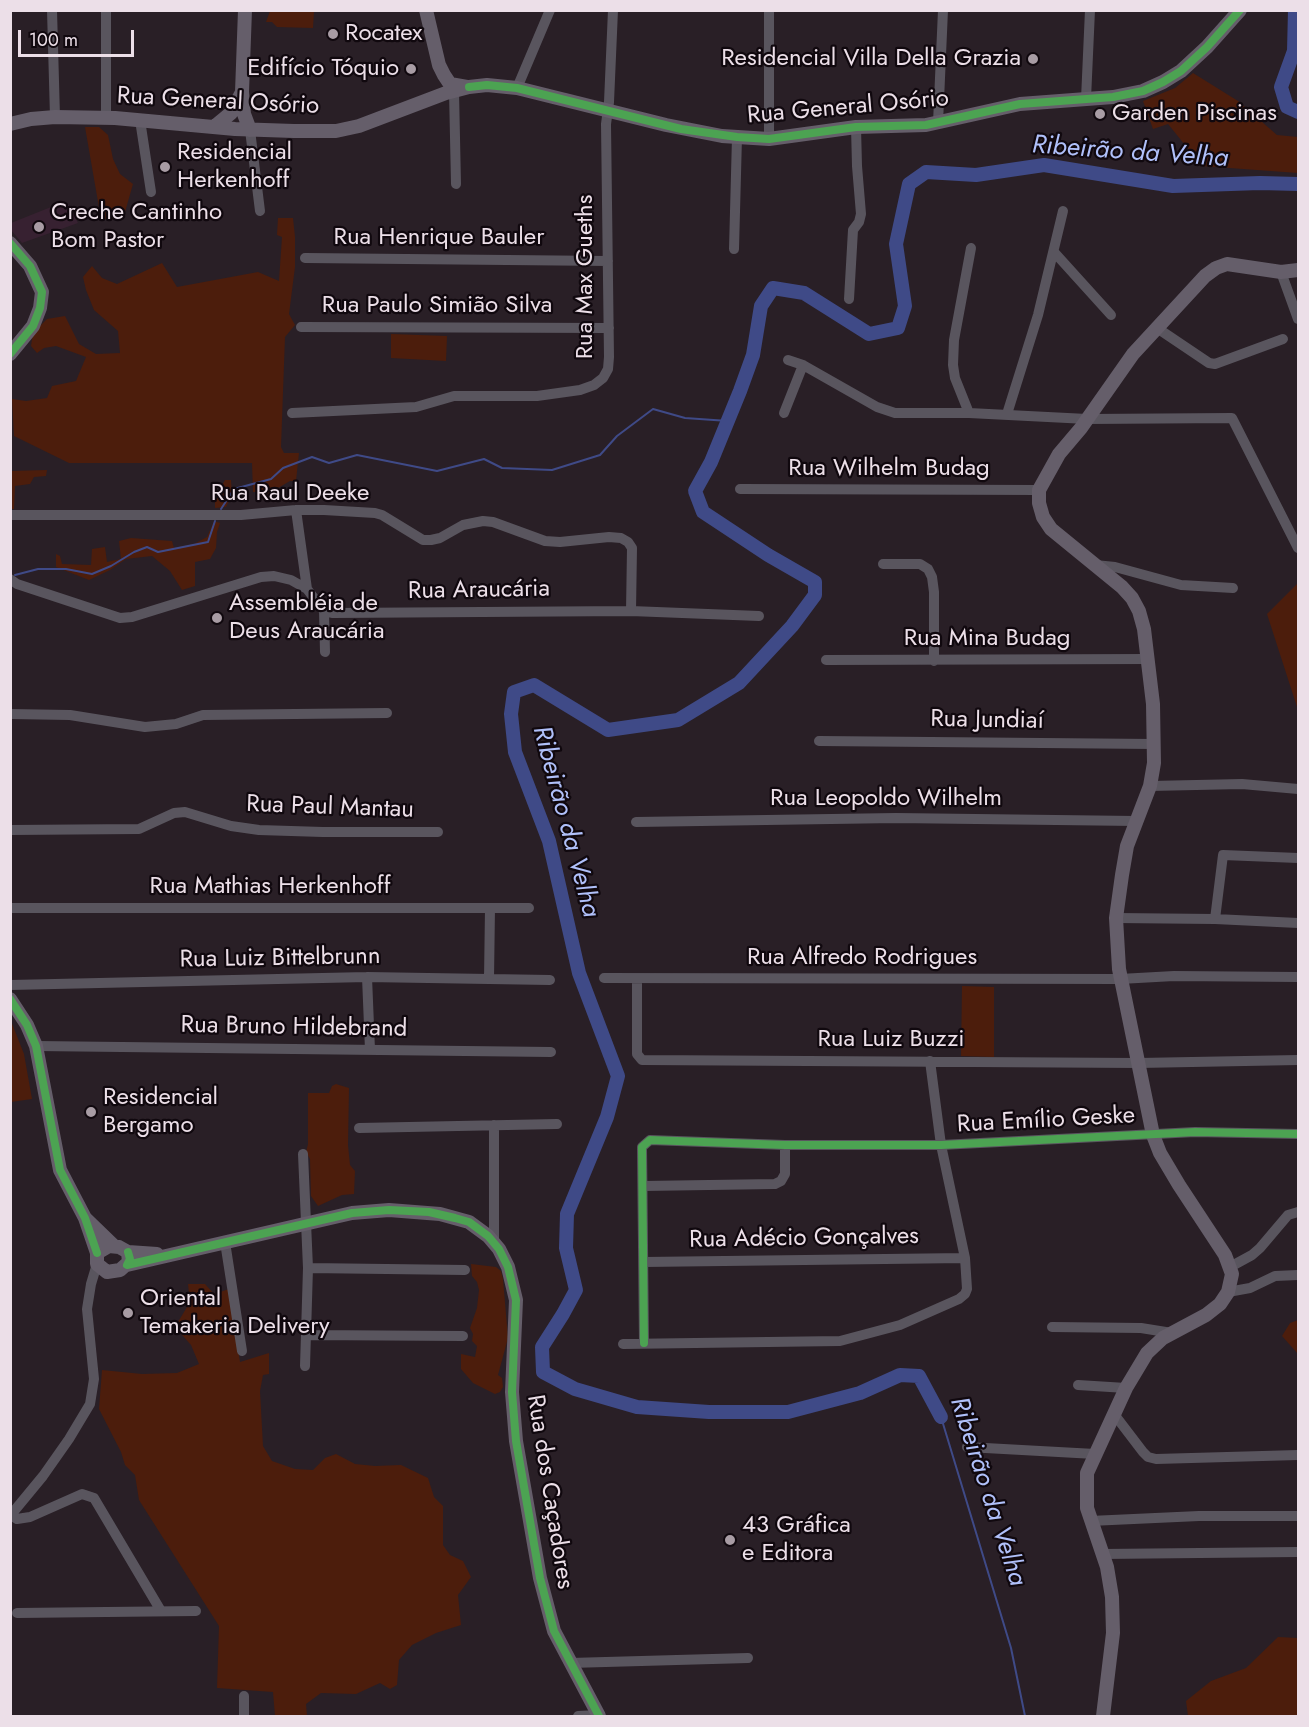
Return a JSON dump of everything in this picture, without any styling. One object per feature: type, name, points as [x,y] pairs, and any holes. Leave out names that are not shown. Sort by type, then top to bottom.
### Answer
[{"type":"main road","points":[[423,100],[432,94],[438,85],[439,65],[426,10]]},
{"type":"main road","name":"Rua General Osório","points":[[10,124],[55,117],[106,118],[214,128],[336,131],[359,126],[423,100],[469,87],[487,85],[517,88],[681,129],[737,138],[769,138],[856,127],[902,127],[938,123],[1020,104],[1124,95],[1143,91],[1163,82],[1195,59],[1240,10]]},
{"type":"main road","points":[[245,11],[242,92],[244,114],[250,130]]},
{"type":"main road","points":[[439,65],[450,84],[469,87]]},
{"type":"main road","points":[[214,128],[231,113],[242,92]]},
{"type":"main road","points":[[10,243],[30,266],[42,292],[40,308],[33,326],[10,354]]},
{"type":"main road","points":[[1103,1716],[1113,1633],[1112,1597],[1107,1567],[1087,1508],[1087,1473],[1126,1388],[1147,1353],[1157,1342],[1206,1315],[1220,1304],[1231,1284],[1230,1267],[1219,1245],[1169,1169],[1153,1135],[1120,979],[1116,918],[1127,846],[1150,786],[1154,763],[1149,659],[1144,629],[1139,611],[1132,598],[1122,587],[1051,529],[1042,517],[1038,503],[1039,490],[1059,454],[1087,419],[1128,360],[1205,276],[1216,268],[1236,263],[1281,272],[1299,270]]},
{"type":"main road","points":[[10,999],[27,1024],[36,1046],[60,1170],[85,1218],[101,1263]]},
{"type":"main road","name":"Rua dos Caçadores","points":[[127,1259],[171,1254],[352,1213],[389,1210],[416,1211],[440,1214],[469,1222],[480,1229],[494,1243],[508,1267],[516,1300],[512,1392],[516,1440],[540,1578],[554,1631],[599,1716]]},
{"type":"main road","points":[[85,1218],[127,1259],[120,1270],[101,1263]]},
{"type":"main road","points":[[101,1263],[104,1247],[114,1246]]},
{"type":"street","points":[[52,10],[55,117]]},
{"type":"street","points":[[106,10],[106,118]]},
{"type":"street","points":[[517,88],[550,10]]},
{"type":"street","name":"Rua Max Gueths","points":[[292,413],[416,407],[454,396],[537,396],[580,390],[594,385],[603,378],[608,369],[606,124],[613,10]]},
{"type":"street","points":[[769,10],[769,138]]},
{"type":"street","points":[[938,123],[943,10]]},
{"type":"street","points":[[1086,99],[1090,10]]},
{"type":"street","points":[[454,91],[456,184]]},
{"type":"street","points":[[140,120],[151,192]]},
{"type":"street","points":[[849,299],[853,230],[861,214],[856,166],[856,127]]},
{"type":"street","points":[[250,130],[260,211]]},
{"type":"street","points":[[734,249],[737,138]]},
{"type":"street","points":[[1007,414],[1038,315],[1063,211]]},
{"type":"street","points":[[969,413],[953,365],[954,340],[971,248]]},
{"type":"street","points":[[1054,252],[1111,315]]},
{"type":"street","name":"Rua Henrique Bauler","points":[[305,258],[608,261]]},
{"type":"street","points":[[1281,272],[1299,319]]},
{"type":"street","name":"Rua Paulo Simião Silva","points":[[301,327],[609,328]]},
{"type":"street","points":[[1157,328],[1209,363],[1215,364],[1283,339]]},
{"type":"street","points":[[788,360],[803,365],[887,411],[1087,419],[1232,418],[1299,548]]},
{"type":"street","points":[[784,413],[803,365]]},
{"type":"street","name":"Rua Wilhelm Budag","points":[[740,489],[1039,490]]},
{"type":"street","points":[[296,510],[307,589]]},
{"type":"street","name":"Rua Raul Deeke","points":[[10,515],[241,515],[296,510],[375,513],[423,540],[440,538],[463,525],[483,521],[494,522],[545,541],[621,538],[632,548],[631,611]]},
{"type":"street","points":[[883,564],[920,564],[928,569],[932,577],[934,592],[934,661]]},
{"type":"street","points":[[1095,565],[1115,567],[1181,585],[1233,588]]},
{"type":"street","points":[[10,579],[28,588],[120,618],[132,617],[261,577],[274,576],[291,580],[307,589],[324,611],[325,652]]},
{"type":"street","name":"Rua Araucária","points":[[324,611],[346,614],[631,611],[759,616]]},
{"type":"street","name":"Rua Mina Budag","points":[[825,660],[1149,659]]},
{"type":"street","points":[[10,714],[70,715],[145,728],[176,724],[202,715],[387,713]]},
{"type":"street","name":"Rua Jundiaí","points":[[819,741],[1154,744]]},
{"type":"street","points":[[1150,786],[1242,784],[1299,789]]},
{"type":"street","name":"Rua Paul Mantau","points":[[10,830],[140,829],[174,813],[184,812],[231,826],[260,830],[438,832]]},
{"type":"street","name":"Rua Leopoldo Wilhelm","points":[[636,822],[896,818],[1136,821]]},
{"type":"street","points":[[1215,919],[1223,855],[1299,858]]},
{"type":"street","name":"Rua Mathias Herkenhoff","points":[[10,908],[529,908]]},
{"type":"street","points":[[489,979],[490,908]]},
{"type":"street","points":[[1116,918],[1299,923]]},
{"type":"street","points":[[367,977],[370,1050]]},
{"type":"street","name":"Rua Luiz Bittelbrunn","points":[[10,985],[367,977],[550,980]]},
{"type":"street","name":"Rua Alfredo Rodrigues","points":[[604,978],[1299,977]]},
{"type":"street","name":"Rua Luiz Buzzi","points":[[637,979],[637,1054],[642,1060],[1139,1063],[1299,1060]]},
{"type":"street","name":"Rua Bruno Hildebrand","points":[[36,1046],[551,1052]]},
{"type":"street","points":[[623,1344],[840,1341],[900,1325],[959,1299],[965,1294],[967,1289],[965,1258],[941,1145],[930,1061]]},
{"type":"street","points":[[359,1128],[556,1124]]},
{"type":"street","points":[[494,1125],[494,1243]]},
{"type":"street","name":"Rua Emílio Geske","points":[[643,1186],[642,1147],[650,1140],[785,1145],[941,1145],[1195,1132],[1299,1134]]},
{"type":"street","points":[[644,1343],[643,1186],[775,1184],[781,1181],[785,1174],[785,1145]]},
{"type":"street","points":[[303,1154],[308,1268],[305,1366]]},
{"type":"street","points":[[1230,1267],[1260,1248],[1288,1215],[1299,1212]]},
{"type":"street","points":[[225,1242],[242,1351]]},
{"type":"street","name":"Rua Adécio Gonçalves","points":[[644,1262],[965,1258]]},
{"type":"street","points":[[101,1263],[88,1297],[87,1317],[94,1379],[90,1404],[43,1476],[11,1516],[17,1519],[30,1517],[82,1494],[94,1498],[161,1611]]},
{"type":"street","points":[[308,1268],[465,1270]]},
{"type":"street","points":[[1228,1292],[1250,1288],[1275,1276],[1299,1275]]},
{"type":"street","points":[[1052,1327],[1141,1328],[1172,1333]]},
{"type":"street","points":[[306,1335],[463,1336]]},
{"type":"street","points":[[1078,1385],[1126,1388]]},
{"type":"street","points":[[1114,1413],[1143,1452],[1148,1457],[1156,1459],[1299,1455]]},
{"type":"street","points":[[967,1447],[1095,1454]]},
{"type":"street","points":[[1090,1521],[1199,1516],[1299,1516]]},
{"type":"street","points":[[1102,1554],[1299,1552]]},
{"type":"street","points":[[17,1613],[196,1611]]},
{"type":"street","points":[[570,1663],[748,1658]]},
{"type":"street","points":[[244,1696],[244,1716]]},
{"type":"street","points":[[578,1716],[599,1716]]},
{"type":"shaded area","points":[[270,11],[314,11],[313,28],[277,27],[272,22],[266,22]]},
{"type":"shaded area","points":[[1193,73],[1238,101],[1277,135],[1298,137],[1298,173],[1202,166],[1168,124],[1153,129],[1143,101],[1175,88]]},
{"type":"shaded area","points":[[85,127],[99,127],[108,135],[113,159],[120,174],[133,184],[125,212],[115,219],[101,219]]},
{"type":"shaded area","name":"Creche Cantinho Bom Pastor","points":[[69,205],[78,223],[22,243],[11,230],[11,223],[51,207]]},
{"type":"shaded area","points":[[278,218],[293,218],[295,237],[295,267],[289,314],[295,325],[285,337],[281,447],[284,453],[299,453],[296,481],[290,481],[266,495],[253,492],[252,463],[69,463],[14,436],[12,399],[26,401],[47,398],[52,386],[76,381],[86,357],[56,346],[44,348],[37,353],[31,346],[33,333],[47,319],[65,316],[79,344],[96,354],[120,353],[118,331],[94,310],[86,290],[83,277],[92,266],[102,278],[117,284],[162,263],[177,287],[258,272],[279,281],[282,237],[277,235]]},
{"type":"shaded area","points":[[391,334],[447,336],[446,361],[391,358]]},
{"type":"shaded area","points":[[47,470],[46,476],[34,477],[30,484],[15,486],[14,509],[11,509],[11,471]]},
{"type":"shaded area","points":[[225,480],[231,480],[232,495],[226,507],[215,508],[215,498]]},
{"type":"shaded area","points":[[214,521],[220,523],[216,548],[210,559],[195,562],[195,586],[182,590],[170,571],[152,556],[126,559],[89,580],[56,567],[56,554],[60,556],[62,564],[91,565],[92,549],[105,547],[107,562],[121,559],[119,541],[131,538],[172,541],[174,548],[194,544],[207,537]]},
{"type":"shaded area","points":[[1298,583],[1298,710],[1267,614]]},
{"type":"shaded area","points":[[962,986],[994,987],[994,1057],[961,1056]]},
{"type":"shaded area","points":[[11,1021],[24,1054],[32,1099],[11,1102]]},
{"type":"shaded area","points":[[336,1084],[349,1088],[348,1145],[350,1165],[355,1171],[354,1194],[342,1195],[318,1206],[311,1196],[310,1159],[306,1152],[308,1093],[329,1093],[332,1086]]},
{"type":"shaded area","points":[[471,1264],[496,1267],[501,1271],[503,1279],[508,1338],[498,1375],[502,1378],[503,1387],[495,1394],[473,1383],[461,1369],[461,1354],[475,1357],[477,1346],[472,1341],[473,1334],[470,1328],[477,1308],[479,1290],[472,1276]]},
{"type":"shaded area","points":[[188,1284],[205,1284],[214,1294],[229,1289],[240,1362],[269,1353],[269,1374],[263,1375],[260,1391],[263,1446],[272,1461],[295,1469],[313,1470],[325,1458],[336,1454],[355,1464],[401,1465],[428,1478],[434,1497],[443,1506],[443,1545],[450,1555],[463,1561],[471,1577],[458,1595],[461,1625],[436,1633],[412,1645],[399,1660],[397,1685],[390,1689],[380,1683],[356,1694],[321,1693],[306,1704],[307,1716],[275,1716],[273,1692],[217,1688],[219,1626],[139,1500],[135,1475],[125,1465],[121,1452],[99,1409],[102,1370],[142,1374],[177,1373],[199,1364],[191,1345],[175,1327],[190,1302]]},
{"type":"shaded area","points":[[1298,1320],[1298,1354],[1282,1336],[1290,1323]]},
{"type":"shaded area","points":[[1278,1637],[1298,1638],[1298,1716],[1188,1716],[1186,1701],[1211,1681],[1246,1668]]},
{"type":"waterway","name":"Ribeirão da Velha","points":[[1295,10],[1294,51],[1281,87],[1287,107],[1298,112]]},
{"type":"waterway","name":"Ribeirão da Velha","points":[[941,1417],[919,1376],[900,1375],[860,1393],[788,1412],[709,1412],[637,1407],[575,1389],[543,1372],[542,1347],[576,1290],[566,1248],[567,1214],[607,1117],[618,1076],[579,973],[549,841],[515,752],[511,714],[514,692],[534,685],[608,730],[678,720],[739,683],[792,626],[815,595],[815,582],[768,555],[703,512],[695,491],[711,462],[740,391],[753,355],[761,306],[773,288],[804,293],[869,334],[898,328],[905,306],[896,244],[909,184],[926,172],[976,175],[1044,165],[1173,186],[1298,184]]},
{"type":"waterway","points":[[221,509],[234,489],[271,479],[283,468],[312,457],[329,463],[357,455],[437,471],[484,459],[502,468],[552,470],[600,455],[617,436],[653,409],[685,418],[728,421]]},
{"type":"waterway","points":[[15,575],[38,569],[66,569],[92,574],[147,547],[158,552],[208,542],[215,521]]},
{"type":"waterway","name":"Ribeirão da Velha","points":[[941,1417],[1011,1648],[1025,1716]]},
{"type":"cycle path","points":[[469,87],[487,85],[517,88],[681,129],[737,137],[769,139],[856,127],[926,125],[1020,104],[1113,97],[1143,91],[1181,71],[1207,47],[1240,10]]},
{"type":"cycle path","points":[[10,243],[30,266],[42,292],[40,308],[33,326],[10,354]]},
{"type":"cycle path","points":[[10,999],[27,1025],[36,1046],[60,1170],[85,1218],[97,1253]]},
{"type":"cycle path","points":[[644,1343],[642,1147],[650,1140],[785,1145],[941,1145],[1195,1132],[1298,1134]]},
{"type":"cycle path","points":[[128,1252],[130,1259],[127,1265],[352,1213],[389,1210],[429,1212],[455,1218],[469,1222],[488,1236],[499,1249],[508,1267],[516,1300],[512,1392],[516,1441],[540,1578],[554,1631],[599,1716]]},
{"type":"place","name":"Rocatex","points":[[333,34]]},
{"type":"place","name":"Residencial Villa Della Grazia","points":[[1033,59]]},
{"type":"place","name":"Edifício Tóquio","points":[[411,69]]},
{"type":"place","name":"Garden Piscinas","points":[[1100,114]]},
{"type":"place","name":"Residencial Herkenhoff","points":[[165,167]]},
{"type":"place","name":"Creche Cantinho Bom Pastor","points":[[39,227]]},
{"type":"place","name":"Assembléia de Deus Araucária","points":[[217,618]]},
{"type":"place","name":"Residencial Bergamo","points":[[91,1112]]},
{"type":"place","name":"Oriental Temakeria Delivery","points":[[128,1313]]},
{"type":"place","name":"43 Gráfica e Editora","points":[[730,1540]]}]
